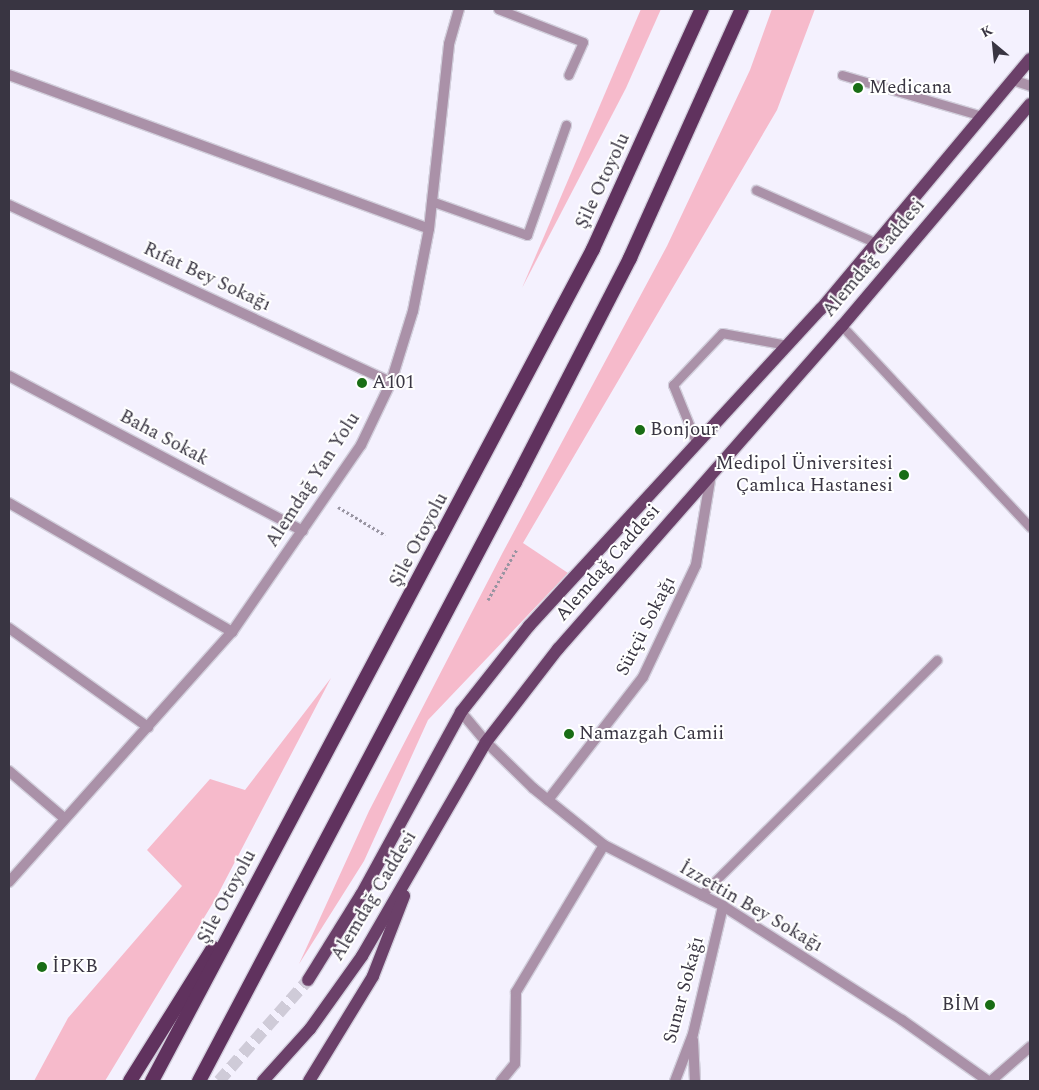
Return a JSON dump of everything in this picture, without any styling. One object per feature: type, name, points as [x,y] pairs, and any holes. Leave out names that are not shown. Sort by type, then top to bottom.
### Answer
[{"type":"highway","name":"Şile Otoyolu","points":[[152,1081],[593,250],[702,9]]},
{"type":"highway","points":[[199,1081],[511,491],[630,258],[742,9]]},
{"type":"highway","points":[[130,1081],[276,845]]},
{"type":"main road","name":"Alemdağ Caddesi","points":[[308,980],[361,895],[461,712],[529,626],[787,345],[876,243],[1030,59]]},
{"type":"main road","name":"Alemdağ Caddesi","points":[[262,1081],[310,1029],[362,956],[486,742],[558,649],[711,471],[842,326],[1030,104]]},
{"type":"main road","points":[[309,1081],[373,976],[418,859]]},
{"type":"street","name":"Alemdağ Yan Yolu","points":[[9,882],[64,818],[232,632],[361,445],[391,382],[413,312],[429,229],[449,44],[459,9]]},
{"type":"street","points":[[9,75],[429,229]]},
{"type":"street","points":[[1013,80],[1030,86]]},
{"type":"street","name":"Rıfat Bey Sokağı","points":[[9,205],[391,382]]},
{"type":"street","name":"Baha Sokak","points":[[9,376],[303,531]]},
{"type":"street","name":"Sütçü Sokağı","points":[[548,800],[643,677],[696,565],[711,471]]},
{"type":"street","points":[[9,503],[232,632]]},
{"type":"street","points":[[9,628],[148,727]]},
{"type":"street","name":"İzzettin Bey Sokağı","points":[[461,712],[486,742],[548,800],[604,845],[723,906],[902,1020],[989,1081]]},
{"type":"street","points":[[9,771],[64,818]]},
{"type":"street","points":[[501,1081],[515,1064],[516,992],[604,845]]},
{"type":"street","name":"Sunar Sokağı","points":[[675,1081],[693,1034],[723,906]]},
{"type":"street","points":[[693,1034],[695,1081]]},
{"type":"street","points":[[989,1081],[1030,1047]]},
{"type":"lane","points":[[498,9],[583,42],[568,75]]},
{"type":"lane","points":[[842,75],[982,116]]},
{"type":"lane","points":[[432,201],[528,235],[566,125]]},
{"type":"lane","points":[[756,190],[876,243]]},
{"type":"lane","points":[[842,326],[1030,527]]},
{"type":"lane","points":[[697,444],[673,384],[722,333],[787,345]]},
{"type":"lane","points":[[701,894],[937,660]]},
{"type":"path","points":[[325,499],[385,536]]},
{"type":"path","points":[[488,600],[517,549]]},
{"type":"shaded area","points":[[641,9],[661,9],[626,88],[522,288]]},
{"type":"shaded area","points":[[772,9],[815,9],[777,110],[523,543],[568,573],[428,720],[364,861],[299,964],[369,811],[503,552],[667,246],[750,70]]},
{"type":"shaded area","points":[[331,678],[216,898],[105,1081],[34,1081],[68,1018],[182,886],[147,850],[210,779],[245,790]]},
{"type":"tunnel","points":[[219,1081],[308,980]]},
{"type":"place","name":"Medicana","points":[[858,88]]},
{"type":"place","name":"A101","points":[[362,383]]},
{"type":"place","name":"Bonjour","points":[[640,430]]},
{"type":"place","name":"Medipol Üniversitesi Çamlıca Hastanesi","points":[[904,475]]},
{"type":"place","name":"Namazgah Camii","points":[[569,734]]},
{"type":"place","name":"İPKB","points":[[42,967]]},
{"type":"place","name":"BİM","points":[[990,1005]]}]
